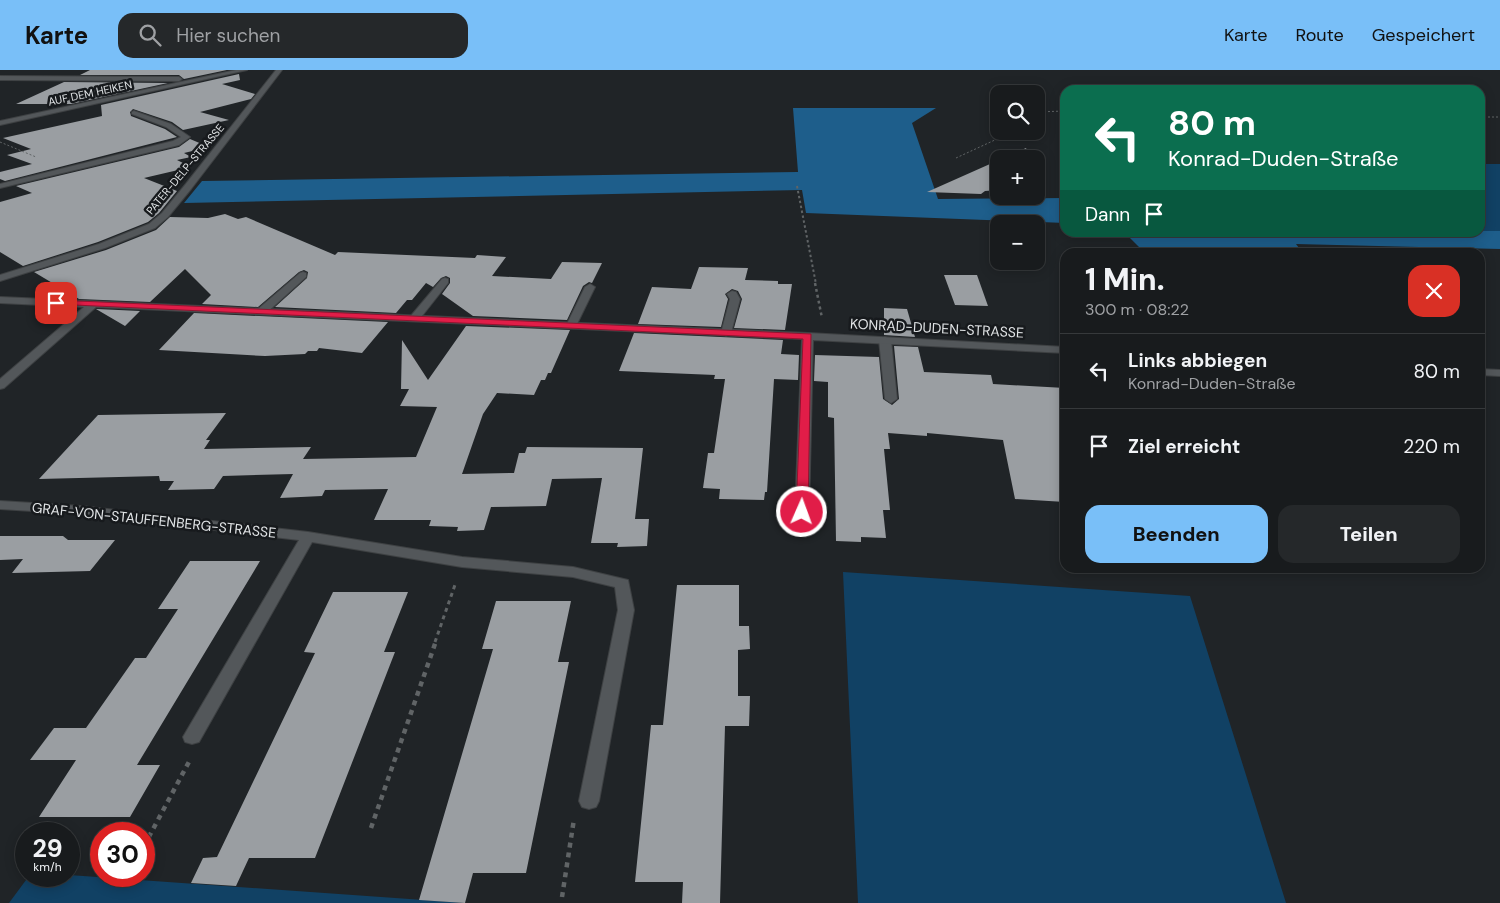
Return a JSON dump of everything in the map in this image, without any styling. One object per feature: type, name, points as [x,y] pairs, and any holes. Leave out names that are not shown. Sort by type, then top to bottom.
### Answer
[{"type":"street","name":"AUF DEM HEIKEN","points":[[0,123],[244,70]]},
{"type":"street","name":"PATER-DELP-STRASSE","points":[[0,278],[102,246],[152,226],[165,215],[188,187],[279,70]]},
{"type":"street","points":[[0,78],[169,78],[190,82]]},
{"type":"street","points":[[0,186],[176,143],[186,138],[181,132],[134,113]]},
{"type":"street","points":[[0,114],[30,116]]},
{"type":"street","points":[[261,312],[303,275]]},
{"type":"street","points":[[414,319],[445,281]]},
{"type":"street","points":[[571,326],[590,287]]},
{"type":"street","points":[[726,333],[735,299],[732,294]]},
{"type":"street","name":"KONRAD-DUDEN-STRASSE","points":[[0,300],[808,336],[1060,350]]},
{"type":"street","points":[[0,386],[94,304]]},
{"type":"street","points":[[802,512],[808,336]]},
{"type":"street","points":[[885,340],[891,399]]},
{"type":"street","points":[[1485,372],[1500,373]]},
{"type":"street","name":"GRAF-VON-STAUFFENBERG-STRASSE","points":[[0,505],[81,510],[308,537],[462,562],[573,572],[622,584],[626,610],[589,801]]},
{"type":"street","points":[[192,737],[308,537]]},
{"type":"path","points":[[1045,112],[1060,111]]},
{"type":"path","points":[[1485,117],[1500,117]]},
{"type":"path","points":[[956,158],[995,140]]},
{"type":"path","points":[[0,142],[64,170]]},
{"type":"path","points":[[797,186],[826,337]]},
{"type":"path","points":[[371,828],[462,562]]},
{"type":"path","points":[[155,825],[196,748],[192,737]]},
{"type":"path","points":[[562,897],[574,819],[589,801]]},
{"type":"shaded area","points":[[793,108],[936,108],[912,123],[938,199],[990,199],[990,205],[1045,205],[1045,198],[1060,198],[1060,223],[1045,222],[1045,215],[990,215],[990,220],[806,213],[802,190],[184,203],[202,181],[798,172]]},
{"type":"shaded area","points":[[1485,164],[1500,164],[1500,231],[1485,231]]},
{"type":"shaded area","points":[[1485,231],[1500,231],[1500,249],[1296,244],[1299,248],[1140,248],[1129,237],[1485,237]]},
{"type":"shaded area","points":[[843,572],[1190,596],[1286,903],[858,903]]},
{"type":"shaded area","points":[[80,876],[90,876],[90,887],[155,887],[155,881],[466,903],[9,903],[21,887],[80,887]]},
{"type":"building","points":[[90,70],[227,70],[184,79],[179,75],[80,75]]},
{"type":"building","points":[[239,74],[240,80],[222,84],[255,94],[251,99],[200,112],[229,120],[183,130],[172,122],[133,109],[130,112],[131,116],[165,129],[177,137],[5,181],[0,179],[0,172],[32,164],[7,155],[31,149],[3,138],[102,116],[101,105]]},
{"type":"building","points":[[64,82],[168,83],[71,104],[16,104]]},
{"type":"building","points":[[190,139],[209,147],[184,153],[191,157],[177,160],[191,167],[144,178],[177,191],[159,213],[148,222],[98,242],[23,266],[0,252],[0,202],[32,193],[16,186],[179,147]]},
{"type":"building","points":[[990,164],[990,191],[981,194],[927,192]]},
{"type":"building","points":[[225,214],[238,219],[246,217],[335,255],[338,252],[475,258],[477,255],[506,257],[492,276],[551,279],[562,262],[602,263],[592,283],[589,282],[583,286],[567,320],[473,316],[442,294],[450,283],[450,278],[446,276],[441,278],[433,287],[426,283],[412,300],[407,300],[396,313],[275,307],[307,278],[308,272],[304,270],[299,272],[258,307],[202,304],[211,295],[185,269],[150,302],[79,299],[34,272],[106,250],[156,230],[170,217],[208,218]]},
{"type":"building","points":[[699,267],[748,268],[745,280],[778,281],[778,284],[792,284],[785,330],[734,328],[742,299],[738,291],[732,289],[725,294],[728,299],[721,327],[638,324],[652,287],[691,289]]},
{"type":"building","points":[[944,275],[977,275],[988,306],[955,305]]},
{"type":"building","points":[[884,308],[907,309],[915,337],[884,335]]},
{"type":"building","points":[[97,309],[140,311],[125,326]]},
{"type":"building","points":[[194,313],[388,322],[362,353],[319,348],[317,351],[308,351],[305,354],[265,356],[159,350]]},
{"type":"building","points":[[466,326],[570,330],[551,373],[548,373],[545,380],[541,380],[534,395],[497,393],[483,414],[462,474],[514,473],[519,453],[525,453],[527,447],[643,448],[635,519],[649,519],[647,546],[617,547],[618,543],[591,543],[602,478],[552,479],[546,506],[491,507],[484,530],[457,531],[458,527],[429,526],[431,520],[374,520],[388,489],[325,490],[322,496],[280,498],[293,474],[223,476],[214,489],[168,490],[174,481],[160,481],[159,476],[39,479],[98,415],[226,413],[206,440],[210,440],[204,449],[311,447],[303,459],[416,457],[437,407],[400,406],[409,389],[401,389],[402,340],[428,380]]},
{"type":"building","points":[[634,333],[783,340],[781,354],[799,355],[798,380],[774,379],[767,492],[765,492],[764,500],[719,499],[720,489],[703,488],[708,453],[714,453],[725,379],[714,379],[715,375],[619,371]]},
{"type":"building","points":[[894,346],[918,347],[924,372],[991,375],[993,384],[1060,388],[1060,502],[1015,499],[1003,440],[927,433],[927,436],[888,433],[890,449],[884,449],[890,510],[883,510],[886,538],[861,537],[861,542],[836,541],[834,418],[828,417],[828,382],[814,381],[815,355],[879,357],[883,399],[892,405],[899,399]]},
{"type":"building","points":[[0,536],[63,536],[68,540],[115,540],[90,571],[12,573],[23,559],[0,560]]},
{"type":"building","points":[[190,561],[260,561],[137,765],[160,765],[130,817],[39,817],[76,760],[30,760],[54,728],[86,728],[135,658],[146,658],[178,609],[158,609]]},
{"type":"building","points":[[677,585],[739,585],[739,626],[749,626],[750,649],[738,650],[738,696],[750,696],[749,726],[725,726],[720,903],[682,903],[683,882],[635,882],[651,725],[663,725]]},
{"type":"building","points":[[333,592],[408,592],[384,652],[395,652],[315,858],[249,858],[236,886],[191,883],[203,858],[217,857],[315,653],[304,652]]},
{"type":"building","points":[[496,601],[571,601],[558,662],[569,662],[526,873],[473,873],[465,903],[419,900],[493,649],[482,649]]},
{"type":"route","points":[[56,303],[808,336],[802,512]]}]
